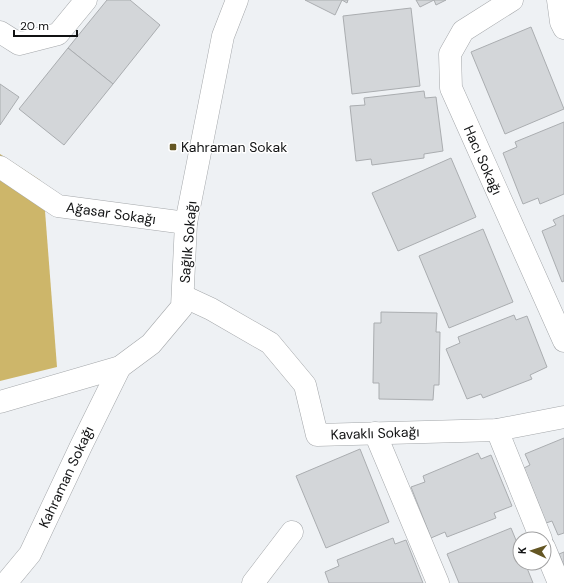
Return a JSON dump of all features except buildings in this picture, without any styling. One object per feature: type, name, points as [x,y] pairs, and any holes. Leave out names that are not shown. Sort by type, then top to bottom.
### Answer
[{"type":"street","points":[[0,32],[19,44],[58,34],[86,0]]},
{"type":"street","name":"Sağlık Sokağı","points":[[120,367],[151,344],[182,307],[186,224],[223,36],[237,0]]},
{"type":"street","name":"Hacı Sokağı","points":[[512,0],[463,31],[450,54],[451,88],[564,341]]},
{"type":"street","points":[[558,0],[561,22],[564,28]]},
{"type":"street","name":"Ağasar Sokağı","points":[[0,167],[58,206],[186,224]]},
{"type":"street","name":"Kavaklı Sokağı","points":[[183,296],[211,308],[270,343],[305,385],[317,435],[497,430],[564,417]]},
{"type":"street","points":[[0,402],[120,367]]},
{"type":"street","name":"Kahraman Sokağı","points":[[6,583],[30,554],[120,367]]},
{"type":"street","points":[[497,430],[538,531]]},
{"type":"street","points":[[375,433],[438,583]]},
{"type":"street","points":[[253,583],[292,532]]},
{"type":"street","points":[[552,566],[559,583]]},
{"type":"shaded area","points":[[0,154],[40,180],[45,211],[57,367],[0,381]]},
{"type":"place","name":"Kahraman Sokak","points":[[173,147]]}]
